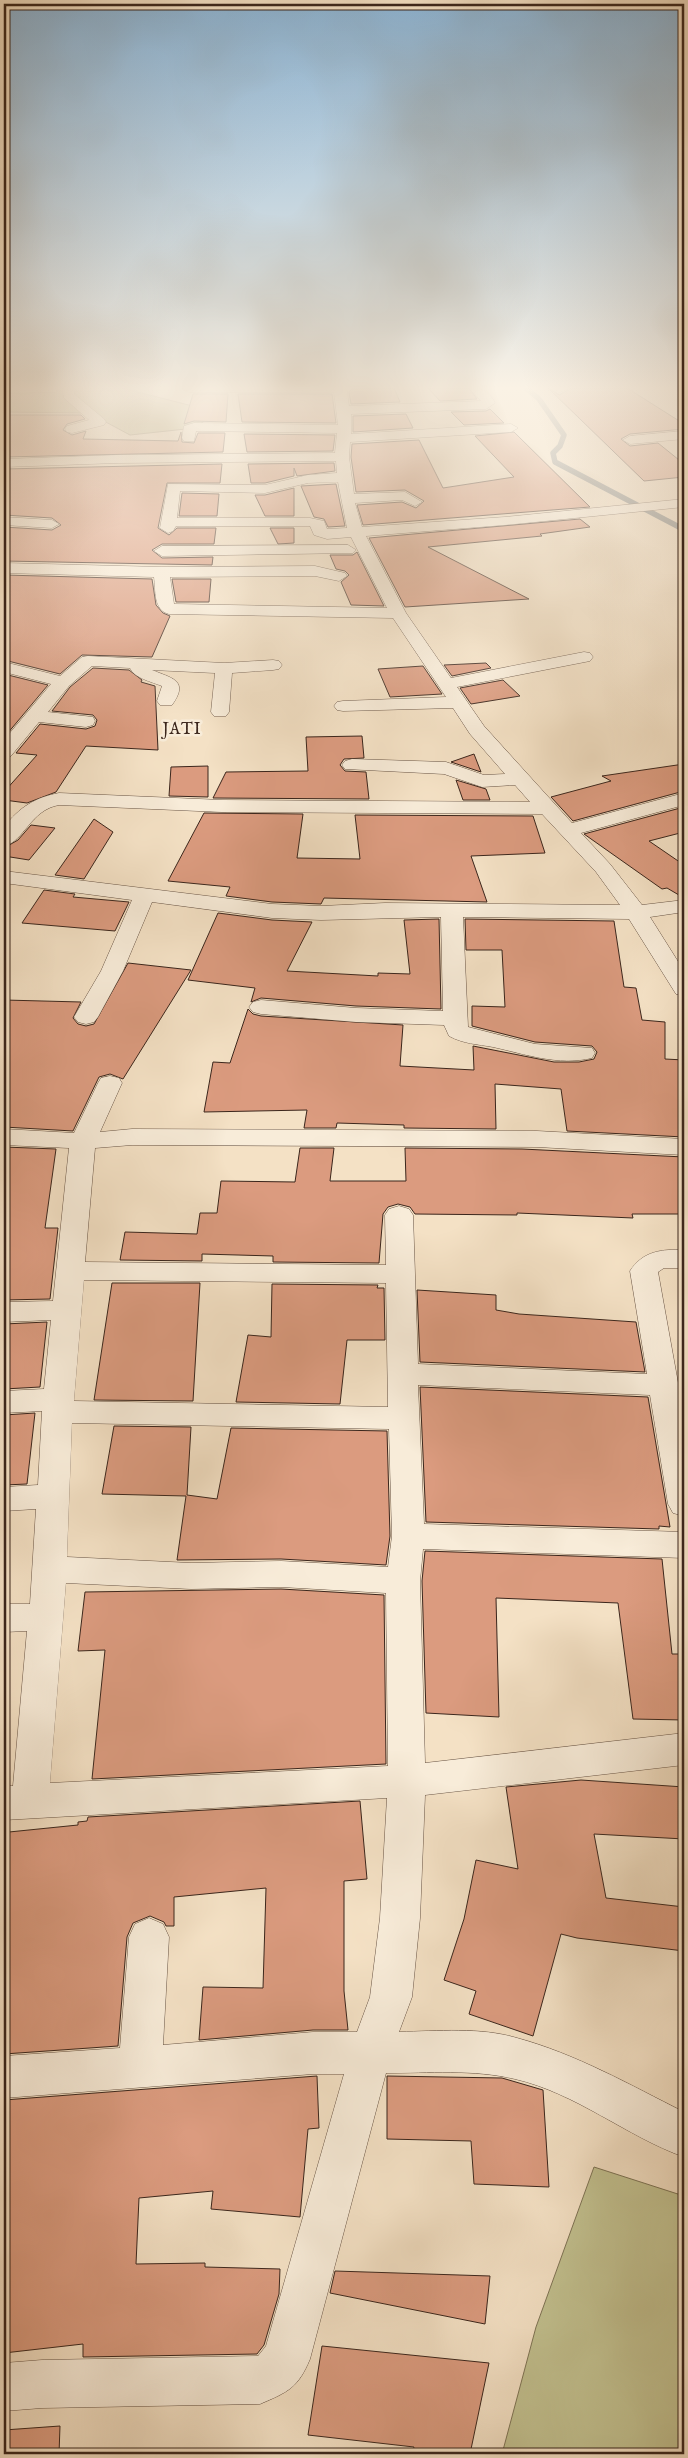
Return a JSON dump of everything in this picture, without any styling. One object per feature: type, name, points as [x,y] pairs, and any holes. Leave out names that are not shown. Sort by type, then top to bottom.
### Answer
[{"type":"street","points":[[172,503],[168,525],[310,522],[318,524],[319,532],[323,534],[602,511],[679,503]]},
{"type":"street","points":[[348,503],[356,532],[398,613],[477,730],[602,868],[636,912],[684,989]]},
{"type":"street","points":[[4,521],[52,524]]},
{"type":"street","points":[[162,551],[317,552],[364,549]]},
{"type":"street","points":[[4,568],[161,572],[315,571],[339,576]]},
{"type":"street","points":[[161,572],[166,607],[169,609],[398,613]]},
{"type":"street","points":[[446,684],[584,656]]},
{"type":"street","points":[[4,752],[12,730],[34,716],[63,682],[83,663],[224,668],[273,665]]},
{"type":"street","points":[[133,665],[147,674],[170,683],[166,702]]},
{"type":"street","points":[[4,667],[63,682]]},
{"type":"street","points":[[220,712],[224,668]]},
{"type":"street","points":[[344,706],[458,702]]},
{"type":"street","points":[[34,716],[86,721]]},
{"type":"street","points":[[352,765],[446,768],[482,780],[520,779]]},
{"type":"street","points":[[4,840],[33,806],[46,800],[59,799],[222,806],[546,808]]},
{"type":"street","points":[[568,830],[684,799]]},
{"type":"street","points":[[4,876],[272,910],[321,913],[385,910],[636,912],[684,906]]},
{"type":"street","points":[[86,1017],[112,971],[145,894]]},
{"type":"street","points":[[452,911],[457,1031],[469,1037],[494,1040],[534,1051],[583,1054]]},
{"type":"street","points":[[261,1008],[356,1015],[455,1018]]},
{"type":"street","points":[[110,1083],[83,1141],[66,1310],[50,1569],[45,1617],[17,1802],[407,1781],[684,1749]]},
{"type":"street","points":[[4,1137],[83,1141],[132,1137],[537,1138],[676,1145],[684,1147]]},
{"type":"street","points":[[4,2387],[42,2384],[260,2380],[275,2373],[286,2359],[371,2052],[391,1997],[400,1918],[407,1781],[403,1581],[408,1536],[399,1215]]},
{"type":"street","points":[[684,1259],[655,1261],[647,1266],[644,1271],[665,1385],[674,1456],[684,1504]]},
{"type":"street","points":[[70,1271],[401,1274]]},
{"type":"street","points":[[4,1312],[66,1310]]},
{"type":"street","points":[[403,1374],[665,1385]]},
{"type":"street","points":[[4,1402],[404,1418]]},
{"type":"street","points":[[4,1499],[54,1496]]},
{"type":"street","points":[[408,1536],[684,1545]]},
{"type":"street","points":[[50,1569],[191,1576],[281,1574],[403,1581]]},
{"type":"street","points":[[4,1618],[45,1617]]},
{"type":"street","points":[[140,2068],[150,1938]]},
{"type":"street","points":[[4,2077],[140,2068],[313,2053],[473,2052],[516,2058],[566,2076],[684,2135]]},
{"type":"shaded area","points":[[594,2167],[684,2196],[684,2454],[502,2454],[536,2327]]},
{"type":"building","points":[[4,503],[163,503],[158,528],[169,535],[177,528],[216,528],[214,544],[162,544],[152,550],[162,558],[213,557],[212,565],[4,561],[4,527],[52,530],[61,525],[52,518],[4,515]]},
{"type":"building","points":[[181,503],[218,503],[217,516],[179,516]]},
{"type":"building","points":[[259,503],[294,503],[294,516],[265,516]]},
{"type":"building","points":[[308,503],[340,503],[345,526],[328,527],[324,519],[314,517]]},
{"type":"building","points":[[404,503],[416,508],[422,503],[586,503],[590,507],[363,525],[357,505]]},
{"type":"building","points":[[580,519],[590,527],[540,534],[542,536],[428,547],[529,599],[405,607],[369,538]]},
{"type":"building","points":[[270,528],[294,528],[294,543],[278,544]]},
{"type":"building","points":[[357,552],[384,606],[351,605],[341,582],[349,575],[345,571],[336,569],[330,555],[353,555]]},
{"type":"building","points":[[4,575],[152,579],[156,605],[163,613],[170,616],[152,657],[82,655],[60,674],[4,660]]},
{"type":"building","points":[[172,579],[211,579],[209,602],[176,602]]},
{"type":"building","points":[[486,663],[491,668],[452,676],[444,665]]},
{"type":"building","points":[[423,666],[442,694],[390,697],[378,669]]},
{"type":"building","points":[[93,668],[129,670],[142,680],[141,682],[155,686],[158,750],[86,746],[56,792],[27,803],[4,800],[4,792],[37,755],[16,753],[40,724],[86,729],[95,726],[97,720],[93,715],[52,711],[70,687]]},
{"type":"building","points":[[4,674],[48,685],[7,734],[4,734]]},
{"type":"building","points":[[503,680],[520,696],[471,704],[460,688]]},
{"type":"building","points":[[362,736],[364,758],[344,759],[340,765],[345,771],[366,772],[369,799],[213,798],[226,772],[308,771],[306,737]]},
{"type":"building","points":[[474,754],[481,772],[451,762]]},
{"type":"building","points":[[684,764],[684,791],[573,821],[551,797],[611,781],[602,776]]},
{"type":"building","points":[[208,766],[208,797],[169,796],[171,767]]},
{"type":"building","points":[[456,780],[486,789],[490,800],[463,800]]},
{"type":"building","points":[[684,807],[684,832],[649,841],[684,865],[684,898],[667,888],[662,889],[584,834]]},
{"type":"building","points":[[204,813],[303,814],[297,858],[360,859],[355,815],[533,816],[545,853],[471,856],[487,902],[324,898],[321,904],[272,902],[226,896],[230,887],[168,881]]},
{"type":"building","points":[[94,819],[113,832],[84,879],[55,875]]},
{"type":"building","points":[[31,825],[55,828],[29,860],[4,856],[4,848],[18,840]]},
{"type":"building","points":[[44,890],[75,894],[73,897],[129,902],[115,931],[22,923]]},
{"type":"building","points":[[218,913],[272,920],[312,922],[287,971],[378,976],[378,973],[410,974],[404,920],[439,919],[441,1009],[356,1006],[261,998],[251,1002],[255,988],[188,980]]},
{"type":"building","points":[[465,919],[614,921],[624,987],[636,988],[642,1020],[665,1022],[665,1059],[684,1060],[684,1137],[567,1131],[561,1089],[495,1084],[496,1129],[404,1128],[404,1125],[337,1123],[336,1128],[304,1128],[307,1110],[204,1112],[213,1062],[230,1063],[248,1009],[253,1014],[261,1016],[403,1025],[400,1066],[474,1070],[473,1046],[554,1062],[579,1062],[594,1059],[597,1052],[592,1046],[535,1042],[472,1026],[472,1006],[505,1007],[502,950],[466,950]]},
{"type":"building","points":[[128,963],[191,970],[123,1079],[110,1074],[99,1077],[73,1131],[4,1127],[4,1000],[81,1002],[73,1018],[78,1024],[86,1026],[94,1024]]},
{"type":"building","points":[[4,1147],[56,1149],[45,1228],[58,1228],[50,1299],[4,1300]]},
{"type":"building","points":[[300,1148],[334,1148],[330,1181],[406,1181],[405,1148],[522,1149],[684,1157],[684,1214],[632,1214],[633,1218],[517,1213],[517,1215],[415,1214],[410,1207],[398,1204],[388,1207],[383,1214],[379,1263],[273,1262],[273,1256],[202,1254],[202,1261],[120,1260],[125,1232],[197,1234],[200,1213],[217,1213],[221,1181],[295,1182]]},
{"type":"building","points":[[112,1283],[200,1283],[193,1401],[94,1400]]},
{"type":"building","points":[[272,1284],[378,1285],[377,1288],[384,1288],[385,1340],[347,1340],[340,1404],[236,1402],[248,1335],[271,1337]]},
{"type":"building","points":[[417,1290],[496,1295],[496,1310],[519,1314],[636,1322],[645,1372],[420,1362]]},
{"type":"building","points":[[47,1322],[40,1387],[4,1389],[4,1324]]},
{"type":"building","points":[[420,1387],[648,1397],[670,1527],[659,1526],[659,1529],[426,1522]]},
{"type":"building","points":[[35,1413],[27,1484],[4,1485],[4,1415]]},
{"type":"building","points":[[114,1426],[191,1427],[187,1495],[217,1499],[231,1428],[387,1431],[390,1536],[386,1565],[281,1559],[177,1560],[186,1496],[102,1494]]},
{"type":"building","points":[[425,1551],[662,1559],[672,1654],[684,1654],[684,1720],[633,1719],[618,1603],[496,1598],[499,1717],[426,1713],[422,1581]]},
{"type":"building","points":[[281,1589],[384,1595],[386,1764],[92,1779],[105,1650],[78,1651],[85,1592]]},
{"type":"building","points":[[581,1780],[684,1787],[684,1839],[594,1834],[606,1898],[684,1907],[684,1951],[577,1938],[561,1934],[533,2036],[469,2014],[476,1991],[444,1980],[464,1919],[476,1860],[518,1869],[506,1787]]},
{"type":"building","points":[[360,1801],[367,1879],[344,1881],[344,1991],[348,2030],[313,2030],[199,2040],[203,1987],[263,1988],[266,1888],[174,1897],[174,1926],[166,1926],[164,1922],[150,1916],[133,1923],[127,1937],[118,2046],[4,2054],[4,1954],[7,1954],[9,1832],[78,1825],[78,1822],[87,1821],[88,1817]]},
{"type":"building","points":[[317,2076],[319,2128],[308,2129],[300,2217],[211,2209],[213,2191],[139,2198],[136,2264],[205,2263],[205,2267],[280,2269],[279,2294],[264,2345],[257,2354],[83,2357],[83,2344],[4,2353],[4,2100]]},
{"type":"building","points":[[387,2076],[502,2078],[543,2090],[549,2187],[474,2184],[471,2141],[387,2139]]},
{"type":"building","points":[[335,2271],[490,2276],[485,2324],[330,2293]]},
{"type":"building","points":[[322,2346],[489,2363],[470,2454],[412,2454],[414,2447],[308,2435]]},
{"type":"building","points":[[60,2426],[59,2454],[4,2454],[4,2430]]},
{"type":"waterway","points":[[633,503],[681,528],[684,533]]},
{"type":"district","name":"JATI","points":[[182,730]]}]
